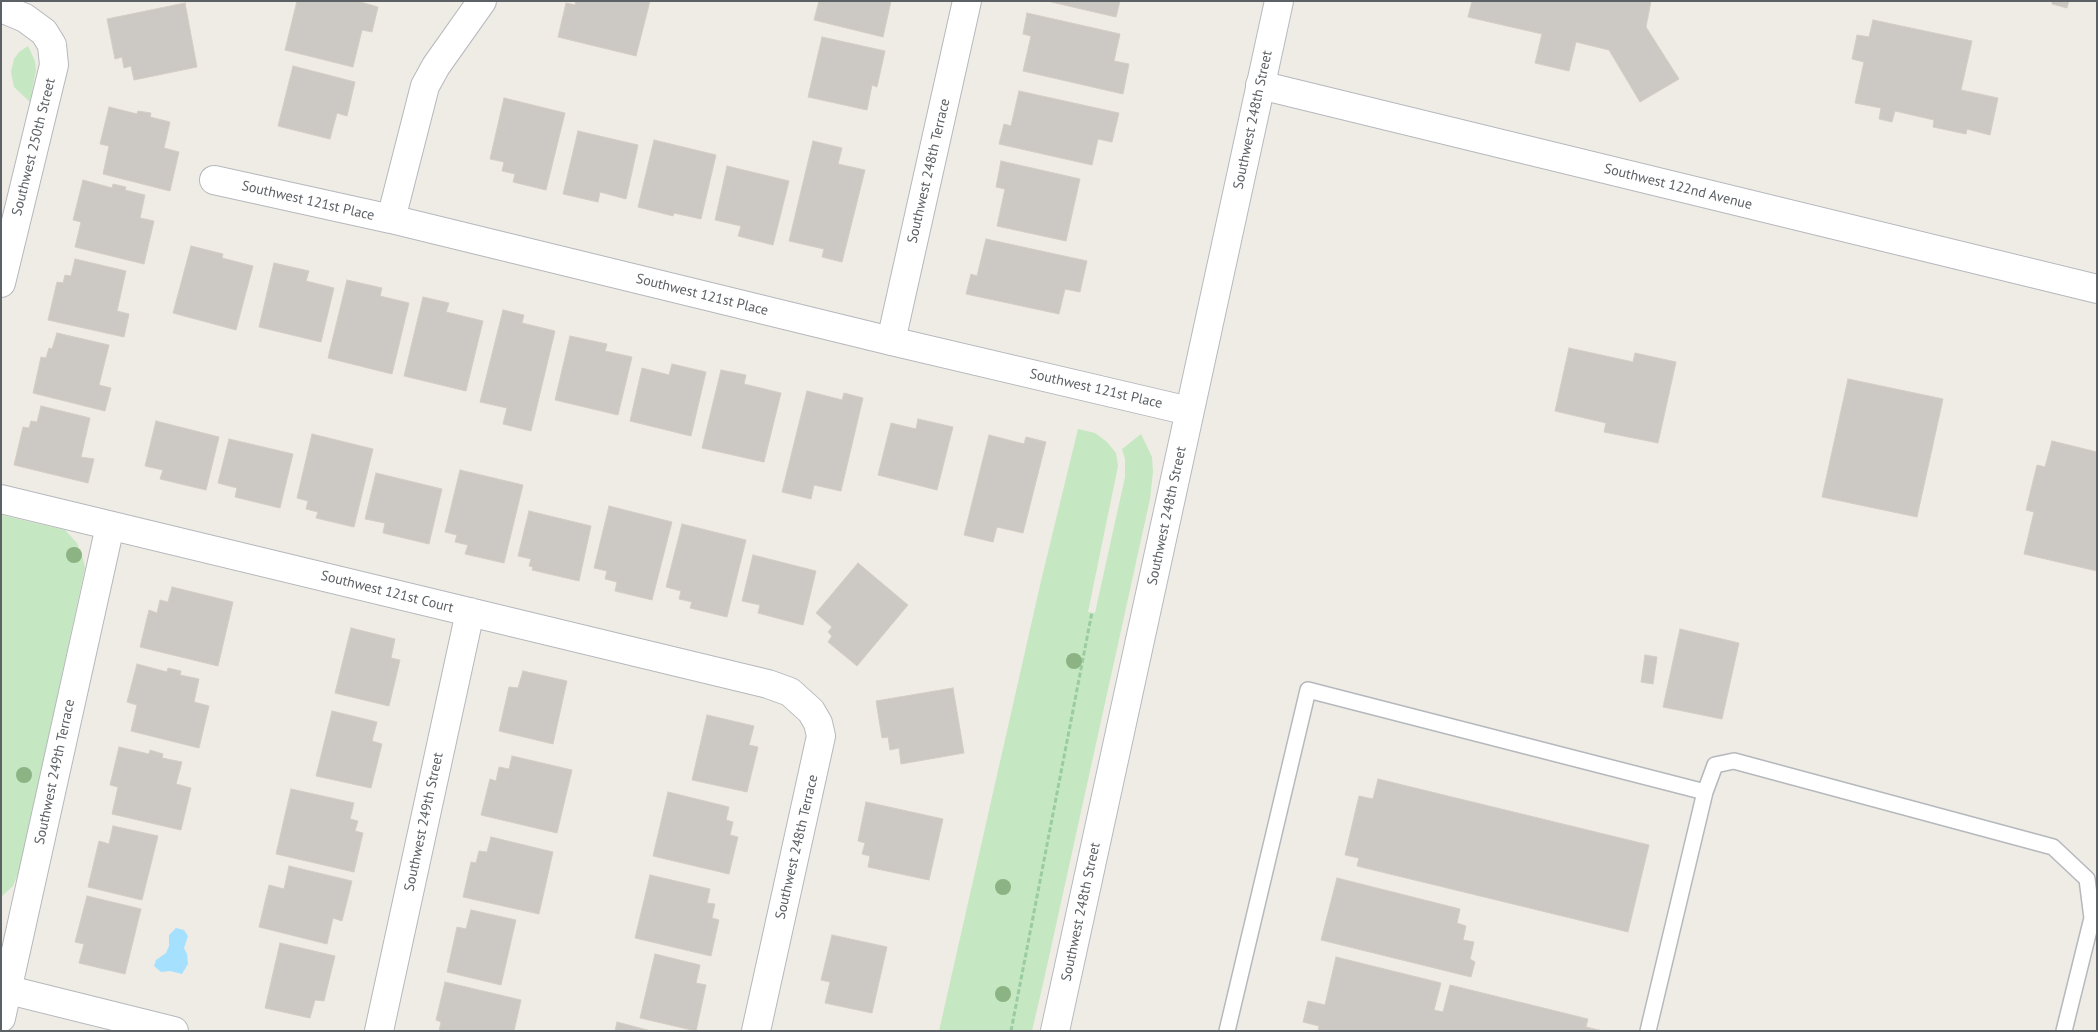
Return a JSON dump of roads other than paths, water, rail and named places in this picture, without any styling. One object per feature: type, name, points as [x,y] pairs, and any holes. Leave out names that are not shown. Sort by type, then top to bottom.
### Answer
[{"type":"street","points":[[391,219],[425,86],[436,66],[482,1]]},
{"type":"street","name":"Southwest 248th Terrace","points":[[892,341],[967,1]]},
{"type":"street","name":"Southwest 248th Street","points":[[1055,1031],[1279,1]]},
{"type":"street","name":"Southwest 250th Street","points":[[1,8],[36,25],[50,41],[54,54],[53,71],[1,283]]},
{"type":"street","name":"Southwest 122nd Avenue","points":[[1260,85],[2097,289]]},
{"type":"street","name":"Southwest 121st Place","points":[[214,180],[391,219],[1189,411]]},
{"type":"street","name":"Southwest 121st Court","points":[[1,499],[774,685]]},
{"type":"street","name":"Southwest 249th Terrace","points":[[1,1018],[4,989],[110,526]]},
{"type":"street","name":"Southwest 249th Street","points":[[379,1031],[470,612]]},
{"type":"street","name":"Southwest 248th Terrace","points":[[756,1031],[821,736],[818,723],[807,705],[790,692],[774,685]]},
{"type":"street","points":[[4,989],[174,1031]]},
{"type":"lane","points":[[1227,1031],[1308,690],[1705,792]]},
{"type":"lane","points":[[1648,1031],[1705,792],[1715,765],[1734,761],[2053,847],[2087,879],[2092,918],[2064,1031]]},
{"type":"water","points":[[176,928],[184,930],[188,936],[184,948],[188,964],[182,974],[170,971],[161,972],[154,966],[156,960],[166,953],[169,946],[169,935]]}]
